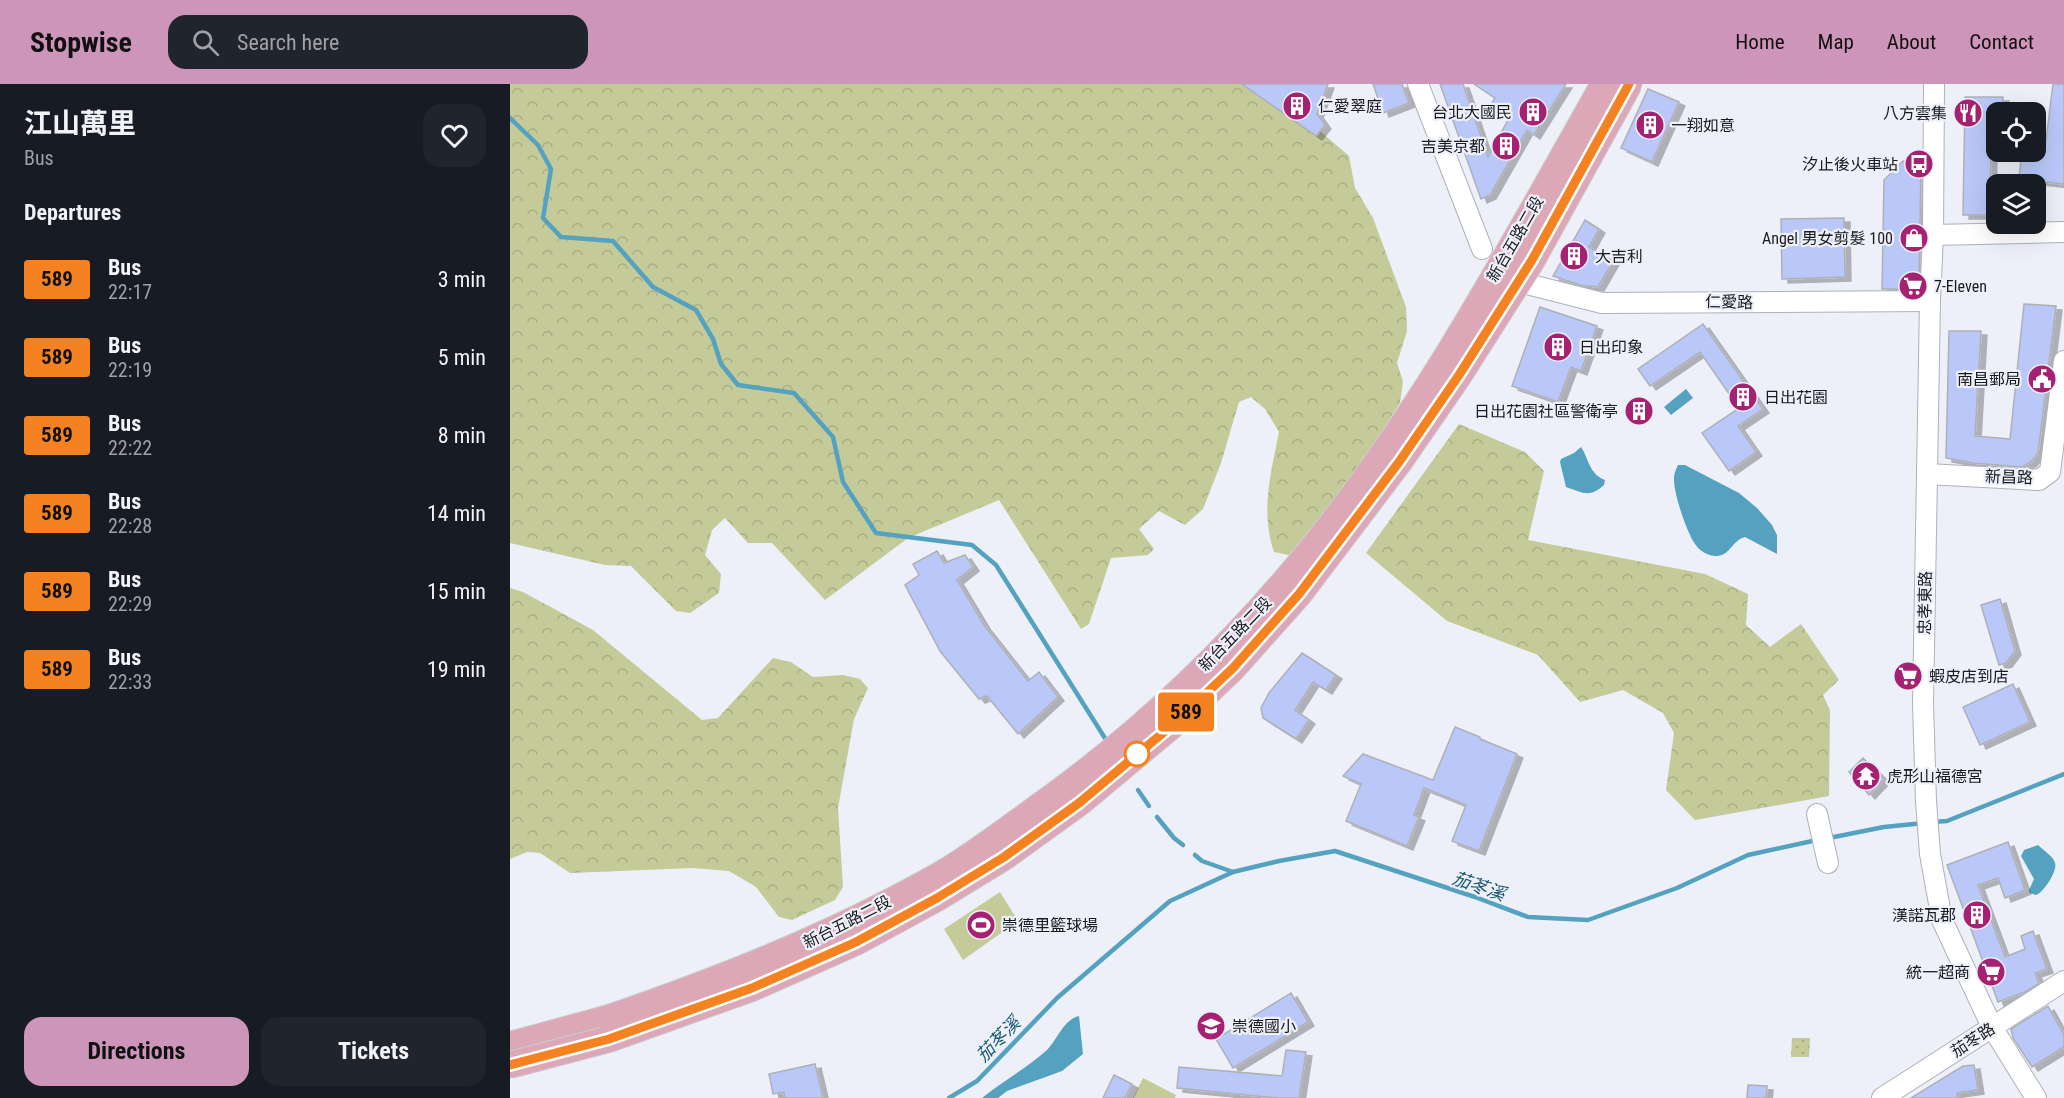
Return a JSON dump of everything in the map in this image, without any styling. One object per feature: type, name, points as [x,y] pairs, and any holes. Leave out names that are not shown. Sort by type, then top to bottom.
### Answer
[{"type":"main road","name":"新台五路二段","points":[[510,1045],[609,1018],[698,988],[792,950],[942,874],[1067,787],[1119,745],[1182,688],[1245,626],[1298,566],[1395,436],[1505,258],[1604,84]]},
{"type":"main road","name":"新台五路二段","points":[[510,1065],[609,1039],[752,988],[856,942],[937,898],[1004,857],[1079,803],[1176,722],[1233,668],[1299,594],[1399,462],[1459,375],[1532,260],[1629,84]]},
{"type":"street","points":[[1418,84],[1482,249]]},
{"type":"street","name":"忠孝東路","points":[[1934,84],[1923,704],[1929,846],[1942,920],[1992,1027],[2036,1098]]},
{"type":"street","points":[[1933,235],[2064,232]]},
{"type":"street","name":"仁愛路","points":[[1531,285],[1602,303],[1930,301]]},
{"type":"street","name":"新昌路","points":[[1927,474],[2039,480],[2050,472],[2064,361]]},
{"type":"street","points":[[1817,814],[1828,863]]},
{"type":"street","name":"茄苳路","points":[[1882,1098],[2064,981]]},
{"type":"green space","points":[[510,84],[1242,84],[1316,135],[1320,131],[1349,156],[1355,188],[1373,218],[1406,307],[1407,331],[1397,363],[1403,381],[1400,403],[1357,471],[1289,555],[1274,552],[1268,522],[1268,492],[1279,432],[1265,409],[1251,397],[1239,402],[1221,463],[1203,509],[1185,525],[1159,511],[1139,529],[1154,549],[1148,555],[1111,558],[1089,624],[1081,629],[999,500],[908,538],[825,600],[772,543],[748,543],[725,518],[712,530],[705,555],[721,574],[719,593],[690,613],[676,611],[631,566],[605,565],[510,543]]},
{"type":"green space","points":[[1459,424],[1525,452],[1544,471],[1528,540],[1705,574],[1748,594],[1746,625],[1770,647],[1801,624],[1839,680],[1823,695],[1830,710],[1829,796],[1695,820],[1666,790],[1674,733],[1663,713],[1623,690],[1580,702],[1538,655],[1447,621],[1366,553]]},
{"type":"green space","points":[[510,588],[523,592],[593,630],[702,720],[718,718],[773,658],[791,662],[813,677],[843,675],[860,679],[868,688],[854,719],[838,808],[843,887],[835,900],[792,920],[779,917],[756,887],[729,871],[693,868],[570,873],[540,853],[527,852],[510,859]]},
{"type":"green space","name":"崇德里籃球場","points":[[1000,892],[1018,921],[963,960],[944,929]]},
{"type":"green space","points":[[1792,1038],[1810,1038],[1809,1057],[1791,1057]]},
{"type":"green space","points":[[1143,1078],[1176,1095],[1175,1098],[1133,1098]]},
{"type":"water","points":[[1686,389],[1693,398],[1671,415],[1664,407]]},
{"type":"water","points":[[1581,447],[1592,470],[1605,480],[1604,485],[1595,492],[1582,492],[1566,487],[1561,459]]},
{"type":"water","points":[[1678,465],[1685,465],[1739,493],[1757,508],[1772,525],[1777,535],[1777,554],[1745,537],[1720,556],[1709,555],[1699,549],[1688,531],[1678,502],[1674,478]]},
{"type":"water","points":[[2038,845],[2053,858],[2055,867],[2049,881],[2036,895],[2030,893],[2034,879],[2021,856],[2024,850]]},
{"type":"water","points":[[1079,1016],[1083,1054],[1062,1071],[1007,1091],[998,1098],[982,1098],[1039,1057],[1051,1046],[1069,1021]]},
{"type":"building","name":"仁愛翠庭","points":[[1242,84],[1328,84],[1317,114],[1325,125],[1316,136]]},
{"type":"building","points":[[1373,84],[1402,84],[1409,103],[1383,113]]},
{"type":"building","points":[[1440,84],[1463,84],[1488,157],[1509,118],[1490,106],[1495,98],[1474,84],[1566,84],[1534,135],[1527,130],[1490,195],[1481,199]]},
{"type":"building","points":[[2053,84],[2064,84],[2064,184],[2046,182],[2046,174],[2019,174],[2021,162],[2046,162],[2046,140]]},
{"type":"building","name":"一翔如意","points":[[1648,89],[1679,102],[1652,162],[1621,148]]},
{"type":"building","points":[[1965,97],[2003,97],[2003,102],[1986,102],[1986,162],[1991,162],[1991,174],[1986,174],[1986,215],[1963,215]]},
{"type":"building","points":[[1903,161],[1921,162],[1919,289],[1882,289],[1884,180]]},
{"type":"building","points":[[1844,218],[1845,277],[1782,279],[1781,219]]},
{"type":"building","name":"大吉利","points":[[1585,220],[1599,229],[1589,247],[1613,261],[1598,287],[1580,285],[1553,276]]},
{"type":"building","points":[[2024,304],[2056,306],[2038,453],[2031,462],[2022,467],[1946,458],[1949,331],[1981,331],[1975,436],[2010,439]]},
{"type":"building","name":"日出印象","points":[[1540,307],[1597,326],[1581,371],[1571,367],[1558,402],[1512,386]]},
{"type":"building","name":"日出花園","points":[[1703,324],[1763,409],[1738,426],[1756,452],[1729,471],[1702,433],[1739,408],[1700,352],[1650,386],[1638,369]]},
{"type":"building","points":[[937,551],[944,563],[965,555],[973,567],[957,580],[984,625],[1028,681],[1039,672],[1058,697],[1018,734],[987,696],[979,699],[940,651],[905,585],[919,575],[913,564]]},
{"type":"building","points":[[2000,599],[2015,651],[2006,663],[1999,665],[1981,605]]},
{"type":"building","points":[[1302,653],[1336,675],[1326,690],[1313,682],[1295,710],[1309,720],[1296,739],[1263,718],[1261,708],[1269,693]]},
{"type":"building","points":[[2013,684],[2030,722],[1980,745],[1963,707]]},
{"type":"building","points":[[1455,727],[1517,754],[1479,851],[1452,841],[1466,805],[1424,788],[1414,815],[1419,817],[1407,846],[1346,821],[1361,784],[1343,776],[1363,754],[1433,780]]},
{"type":"building","name":"虎形山福德宮","points":[[1863,758],[1884,779],[1869,795],[1849,772]]},
{"type":"building","name":"漢諾瓦郡","points":[[2008,842],[2025,890],[2005,898],[1998,878],[1978,885],[2005,957],[2025,949],[2021,936],[2033,931],[2047,969],[2035,973],[2039,983],[2027,991],[1998,1002],[1947,865]]},
{"type":"building","points":[[1291,993],[1308,1022],[1233,1068],[1216,1039]]},
{"type":"building","points":[[2048,1006],[2064,1035],[2064,1047],[2032,1067],[2013,1038],[2011,1029]]},
{"type":"building","points":[[1286,1050],[1306,1052],[1299,1098],[1177,1088],[1179,1067],[1282,1076]]},
{"type":"building","points":[[815,1064],[823,1098],[785,1098],[784,1092],[773,1094],[769,1074]]},
{"type":"building","points":[[1974,1065],[1978,1090],[1957,1093],[1958,1098],[1911,1098],[1963,1066]]},
{"type":"building","points":[[1114,1075],[1132,1084],[1125,1098],[1103,1098]]},
{"type":"building","points":[[1748,1085],[1767,1086],[1766,1098],[1747,1098]]},
{"type":"waterway","points":[[510,118],[538,145],[551,169],[543,218],[561,237],[613,241],[653,287],[696,310],[713,339],[721,364],[738,385],[794,393],[833,437],[843,482],[876,533],[972,545],[996,565],[1108,743]]},
{"type":"waterway","name":"茄苳溪","points":[[1932,822],[1947,821],[2064,774]]},
{"type":"waterway","points":[[1138,790],[1149,806]]},
{"type":"waterway","points":[[1157,817],[1174,838],[1183,845]]},
{"type":"waterway","name":"茄苳溪","points":[[1829,838],[1884,827],[1924,823]]},
{"type":"waterway","name":"茄苳溪","points":[[949,1098],[977,1081],[1057,998],[1170,901],[1233,872],[1335,851],[1528,917],[1588,920],[1677,888],[1748,855],[1817,840]]},
{"type":"waterway","points":[[1195,855],[1202,861],[1233,872]]},
{"type":"bus line","name":"589","points":[[510,1065],[609,1039],[752,988],[856,942],[937,898],[1004,857],[1079,803],[1176,722],[1233,668],[1299,594],[1399,462],[1459,375],[1532,260],[1629,84]]},
{"type":"place","name":"仁愛翠庭","points":[[1297,106]]},
{"type":"place","name":"台北大國民","points":[[1533,112]]},
{"type":"place","name":"八方雲集","points":[[1968,113]]},
{"type":"place","name":"一翔如意","points":[[1650,125]]},
{"type":"place","name":"吉美京都","points":[[1506,146]]},
{"type":"place","name":"汐止後火車站","points":[[1919,164]]},
{"type":"place","name":"Angel 男女剪髮 100","points":[[1914,238]]},
{"type":"place","name":"大吉利","points":[[1574,256]]},
{"type":"place","name":"7-Eleven","points":[[1913,286]]},
{"type":"place","name":"日出印象","points":[[1558,347]]},
{"type":"place","name":"南昌郵局","points":[[2042,379]]},
{"type":"place","name":"日出花園","points":[[1743,397]]},
{"type":"place","name":"日出花園社區警衛亭","points":[[1639,411]]},
{"type":"place","name":"蝦皮店到店","points":[[1908,676]]},
{"type":"place","name":"虎形山福德宮","points":[[1866,776]]},
{"type":"place","name":"漢諾瓦郡","points":[[1977,915]]},
{"type":"place","name":"崇德里籃球場","points":[[981,925]]},
{"type":"place","name":"統一超商","points":[[1991,972]]},
{"type":"place","name":"崇德國小","points":[[1211,1026]]}]
